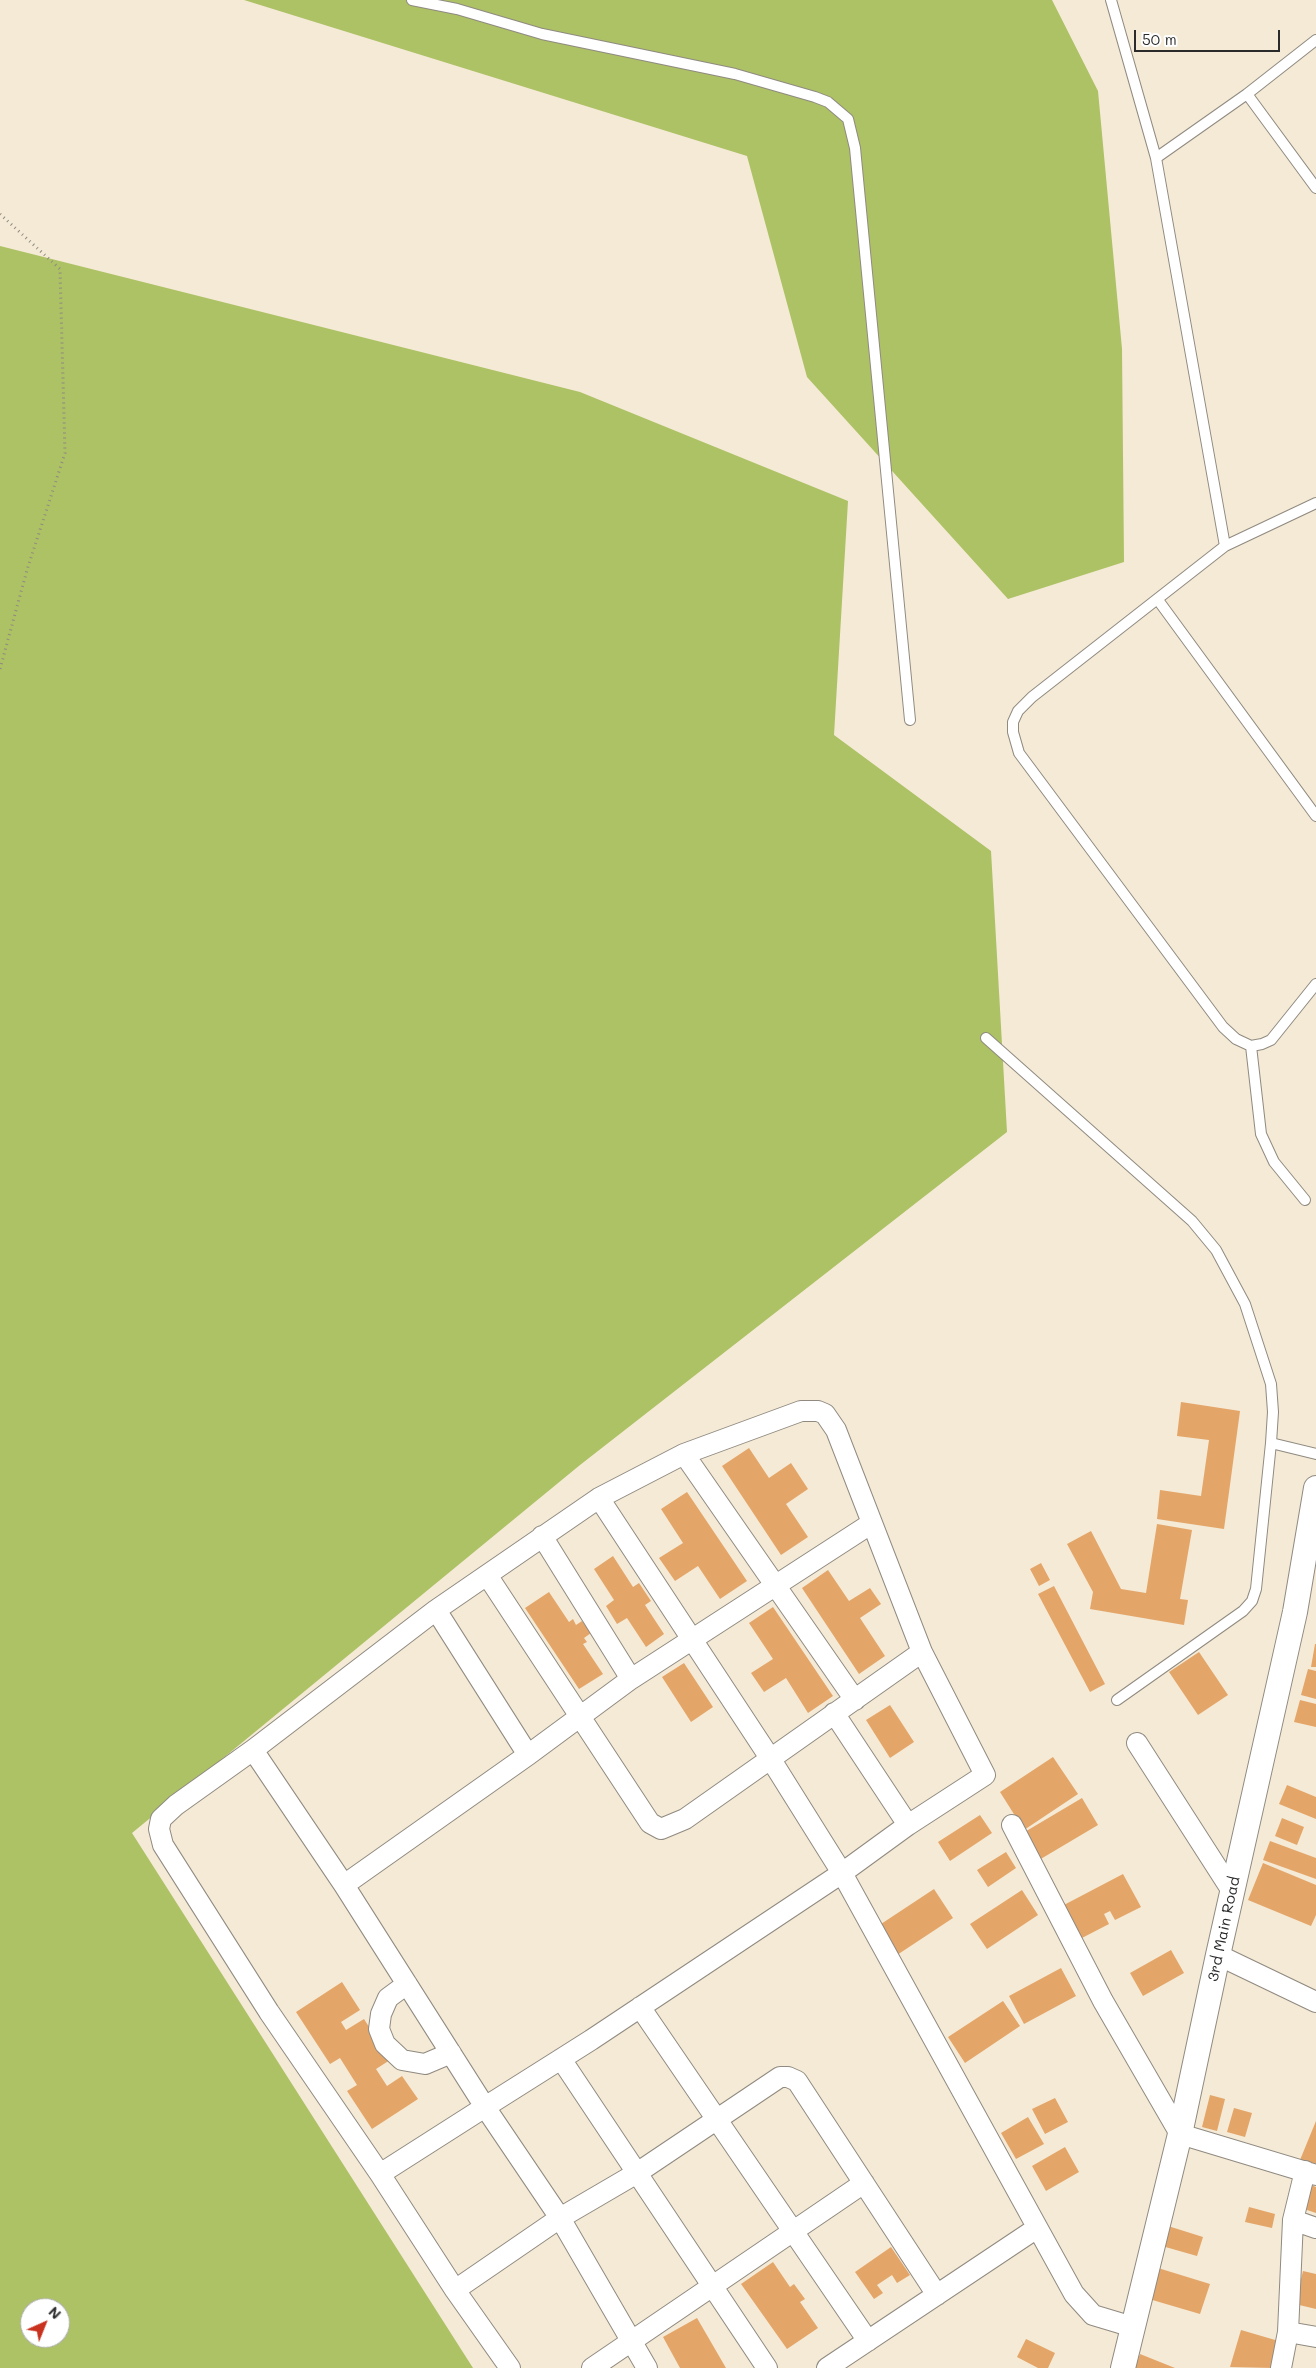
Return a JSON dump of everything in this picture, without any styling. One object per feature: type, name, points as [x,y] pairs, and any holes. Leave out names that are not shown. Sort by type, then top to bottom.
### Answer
[{"type":"street","points":[[380,2174],[640,2007],[842,1873],[908,1825],[985,1775],[922,1652],[836,1430],[825,1414],[818,1411],[801,1411],[684,1454],[599,1498],[436,1610],[253,1750],[176,1805],[161,1819],[159,1829],[163,1845],[269,2012],[380,2174],[455,2290],[510,2368]]},
{"type":"street","points":[[684,1454],[854,1700]]},
{"type":"street","name":"3rd Main Road","points":[[1123,2368],[1180,2134],[1295,1612],[1316,1488]]},
{"type":"street","points":[[599,1498],[770,1758],[842,1873],[1037,2228],[1082,2304],[1094,2315],[1133,2327]]},
{"type":"street","points":[[344,1885],[528,1755],[631,1679],[691,1638],[872,1523]]},
{"type":"street","points":[[542,1536],[631,1679]]},
{"type":"street","points":[[487,1575],[650,1823],[661,1829],[685,1819],[922,1652]]},
{"type":"street","points":[[436,1610],[528,1755]]},
{"type":"street","points":[[834,1713],[908,1825]]},
{"type":"street","points":[[1137,1743],[1232,1892]]},
{"type":"street","points":[[253,1750],[344,1885],[485,2107],[560,2218],[647,2368]]},
{"type":"street","points":[[1012,1825],[1103,2001],[1180,2134],[1310,2173],[1293,2220],[1288,2332],[1281,2368]]},
{"type":"street","points":[[1218,1955],[1316,2002]]},
{"type":"street","points":[[407,1984],[388,1998],[381,2014],[379,2029],[385,2044],[402,2060],[425,2064],[451,2053]]},
{"type":"street","points":[[640,2007],[868,2341]]},
{"type":"street","points":[[561,2059],[767,2368]]},
{"type":"street","points":[[455,2290],[560,2218],[637,2173],[780,2077],[788,2077],[797,2081],[937,2295]]},
{"type":"street","points":[[592,2368],[864,2183]]},
{"type":"street","points":[[1293,2220],[1316,2228]]},
{"type":"street","points":[[827,2368],[1037,2228]]},
{"type":"street","points":[[1288,2332],[1316,2337]]},
{"type":"lane","points":[[412,0],[457,9],[542,34],[736,74],[828,102],[848,119],[855,148],[910,720]]},
{"type":"lane","points":[[1111,0],[1156,158],[1225,546]]},
{"type":"lane","points":[[1156,158],[1247,94],[1316,40]]},
{"type":"lane","points":[[1247,94],[1316,188]]},
{"type":"lane","points":[[1316,503],[1225,546],[1032,697],[1018,712],[1012,722],[1019,753],[1223,1027],[1236,1039],[1251,1046],[1271,1040],[1316,984]]},
{"type":"lane","points":[[1158,600],[1316,816]]},
{"type":"lane","points":[[986,1038],[1192,1221],[1216,1250],[1245,1304],[1271,1384],[1274,1412],[1256,1589],[1252,1601],[1243,1611],[1117,1700]]},
{"type":"lane","points":[[1251,1046],[1261,1134],[1274,1162],[1305,1200]]},
{"type":"lane","points":[[1271,1443],[1316,1454]]},
{"type":"path","points":[[0,214],[60,269],[65,453],[27,570],[0,669]]},
{"type":"green space","points":[[244,0],[1052,0],[1098,91],[1122,349],[1124,562],[1008,599],[807,377],[747,156]]},
{"type":"green space","points":[[0,246],[580,392],[848,501],[834,735],[991,851],[1007,1132],[580,1465],[132,1833],[473,2368],[0,2368]]},
{"type":"building","points":[[1181,1402],[1240,1411],[1224,1529],[1157,1519],[1160,1490],[1201,1496],[1209,1440],[1177,1436]]},
{"type":"building","points":[[749,1448],[769,1478],[791,1463],[808,1489],[786,1504],[808,1537],[781,1555],[722,1466]]},
{"type":"building","points":[[687,1492],[747,1581],[720,1599],[698,1566],[675,1581],[659,1558],[683,1543],[661,1509]]},
{"type":"building","points":[[1157,1524],[1192,1530],[1180,1599],[1188,1600],[1184,1625],[1090,1609],[1093,1592],[1067,1544],[1091,1531],[1121,1589],[1146,1593]]},
{"type":"building","points":[[613,1556],[633,1587],[639,1583],[651,1601],[645,1605],[664,1634],[646,1647],[627,1618],[617,1624],[606,1606],[614,1600],[594,1569]]},
{"type":"building","points":[[1041,1563],[1050,1580],[1039,1586],[1030,1569]]},
{"type":"building","points":[[828,1570],[849,1601],[870,1588],[881,1604],[860,1618],[885,1656],[859,1674],[802,1588]]},
{"type":"building","points":[[1054,1586],[1105,1684],[1090,1692],[1038,1594]]},
{"type":"building","points":[[549,1592],[569,1622],[573,1619],[576,1625],[582,1621],[591,1633],[584,1638],[587,1642],[583,1644],[603,1674],[579,1689],[525,1608]]},
{"type":"building","points":[[773,1607],[833,1696],[808,1713],[786,1678],[764,1692],[751,1673],[773,1659],[749,1623]]},
{"type":"building","points":[[1315,1644],[1316,1667],[1311,1667]]},
{"type":"building","points":[[1199,1652],[1228,1695],[1198,1715],[1169,1672]]},
{"type":"building","points":[[684,1663],[713,1707],[691,1722],[662,1677]]},
{"type":"building","points":[[1308,1669],[1316,1671],[1316,1699],[1301,1695]]},
{"type":"building","points":[[1300,1700],[1316,1704],[1316,1727],[1294,1722]]},
{"type":"building","points":[[890,1705],[914,1742],[890,1758],[866,1720]]},
{"type":"building","points":[[1053,1757],[1078,1794],[1024,1830],[1000,1792]]},
{"type":"building","points":[[1287,1785],[1316,1797],[1316,1819],[1279,1804]]},
{"type":"building","points":[[1082,1798],[1098,1825],[1039,1860],[1023,1833]]},
{"type":"building","points":[[980,1815],[992,1833],[950,1861],[938,1842]]},
{"type":"building","points":[[1282,1818],[1304,1827],[1297,1845],[1275,1836]]},
{"type":"building","points":[[1270,1841],[1316,1858],[1316,1879],[1263,1860]]},
{"type":"building","points":[[1006,1852],[1016,1868],[988,1887],[977,1870]]},
{"type":"building","points":[[1263,1863],[1316,1885],[1316,1915],[1311,1926],[1248,1900]]},
{"type":"building","points":[[1123,1874],[1141,1907],[1115,1920],[1110,1911],[1104,1914],[1109,1924],[1080,1939],[1062,1906]]},
{"type":"building","points":[[934,1889],[953,1918],[897,1955],[878,1926]]},
{"type":"building","points":[[1022,1890],[1038,1915],[987,1949],[970,1924]]},
{"type":"building","points":[[1171,1950],[1184,1973],[1143,1996],[1130,1973]]},
{"type":"building","points":[[1061,1968],[1076,1996],[1024,2024],[1009,1996]]},
{"type":"building","points":[[342,1982],[360,2010],[341,2022],[346,2030],[364,2019],[390,2060],[376,2069],[387,2086],[402,2076],[418,2099],[372,2129],[347,2091],[357,2085],[340,2058],[330,2064],[296,2012]]},
{"type":"building","points":[[1003,2001],[1020,2026],[965,2063],[948,2037]]},
{"type":"building","points":[[1210,2095],[1225,2099],[1217,2131],[1202,2127]]},
{"type":"building","points":[[1055,2098],[1068,2122],[1045,2134],[1032,2109]]},
{"type":"building","points":[[1234,2108],[1252,2113],[1245,2137],[1227,2132]]},
{"type":"building","points":[[1028,2117],[1044,2144],[1016,2159],[1001,2133]]},
{"type":"building","points":[[1316,2121],[1316,2166],[1300,2160]]},
{"type":"building","points":[[1065,2147],[1079,2172],[1046,2191],[1032,2166]]},
{"type":"building","points":[[1309,2184],[1316,2187],[1316,2213],[1301,2208]]},
{"type":"building","points":[[1249,2207],[1275,2214],[1272,2228],[1245,2222]]},
{"type":"building","points":[[1168,2226],[1203,2237],[1197,2256],[1162,2246]]},
{"type":"building","points":[[891,2247],[910,2275],[897,2283],[892,2275],[877,2285],[883,2293],[874,2299],[855,2272]]},
{"type":"building","points":[[773,2262],[790,2287],[794,2284],[805,2299],[800,2302],[818,2328],[787,2349],[741,2284]]},
{"type":"building","points":[[1158,2268],[1210,2284],[1200,2314],[1149,2299]]},
{"type":"building","points":[[1303,2271],[1316,2274],[1316,2309],[1295,2304]]},
{"type":"building","points":[[697,2318],[726,2368],[680,2368],[663,2337]]},
{"type":"building","points":[[1241,2330],[1282,2342],[1274,2368],[1230,2367]]},
{"type":"building","points":[[1026,2339],[1055,2353],[1048,2368],[1038,2368],[1017,2357]]},
{"type":"building","points":[[1140,2354],[1175,2368],[1135,2368]]}]
